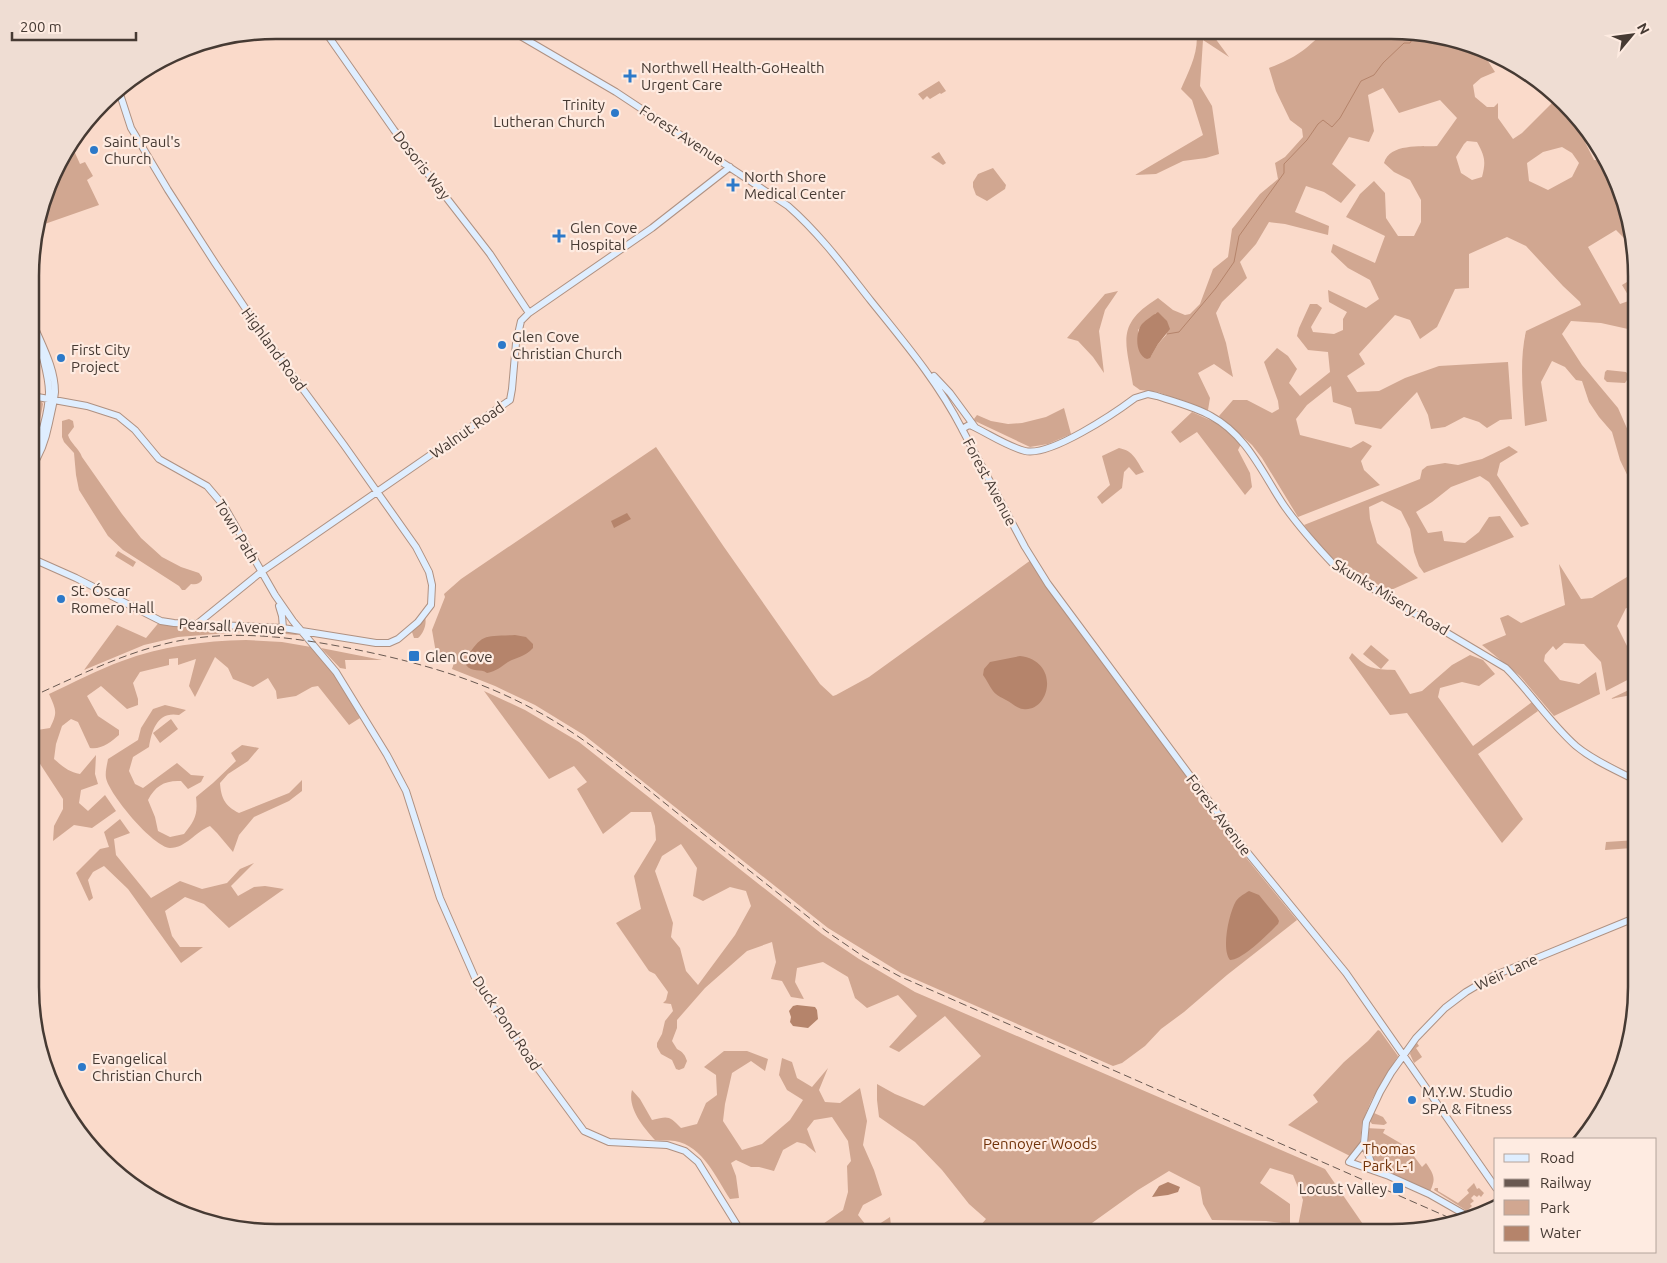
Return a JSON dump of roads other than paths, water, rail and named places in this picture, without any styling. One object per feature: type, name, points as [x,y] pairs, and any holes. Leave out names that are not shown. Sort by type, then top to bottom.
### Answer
[{"type":"street","name":"Dosoris Way","points":[[330,39],[394,130],[490,254],[529,313]]},
{"type":"street","name":"Forest Avenue","points":[[526,39],[612,89],[788,206],[804,220],[836,257],[922,365],[944,396],[1028,552],[1048,584],[1243,847],[1346,973],[1494,1185]]},
{"type":"street","name":"Highland Road","points":[[121,97],[131,128],[215,263],[267,340],[416,547],[429,572],[432,585],[431,605]]},
{"type":"street","points":[[521,321],[529,313],[652,228],[730,167]]},
{"type":"street","points":[[521,300],[521,321]]},
{"type":"street","name":"Walnut Road","points":[[197,624],[262,572],[510,400],[516,343],[521,321]]},
{"type":"street","points":[[39,338],[51,400],[40,447]]},
{"type":"street","points":[[922,365],[950,393],[975,428]]},
{"type":"street","name":"Skunks Misery Road","points":[[1136,398],[1148,394],[1158,396],[1211,416],[1224,425],[1251,452],[1290,513],[1321,552],[1335,566],[1506,668],[1576,746],[1593,758],[1628,776]]},
{"type":"street","name":"Town Path","points":[[39,397],[87,406],[118,416],[135,430],[159,459],[208,486],[224,506],[275,595],[313,644]]},
{"type":"street","name":"Forest Avenue","points":[[962,429],[969,426],[975,428],[1026,452],[1047,448],[1067,441],[1136,398]]},
{"type":"street","name":"Pearsall Avenue","points":[[39,561],[162,621],[174,623],[283,628],[376,643],[393,642],[407,633],[431,605]]},
{"type":"street","points":[[275,595],[282,616],[283,628]]},
{"type":"street","points":[[313,644],[312,639],[315,635],[323,634]]},
{"type":"street","name":"Duck Pond Road","points":[[313,644],[336,672],[401,780],[440,898],[473,975],[487,999],[584,1131],[609,1142],[667,1145],[690,1154],[703,1170],[736,1224]]},
{"type":"street","name":"Weir Lane","points":[[1374,1170],[1364,1143],[1366,1122],[1380,1092],[1403,1056],[1445,1008],[1475,986],[1493,976],[1628,920]]},
{"type":"street","name":"Weir Lane","points":[[1364,1143],[1349,1162],[1374,1170]]},
{"type":"street","points":[[1374,1170],[1429,1194],[1463,1213]]},
{"type":"water","points":[[1158,312],[1167,321],[1170,329],[1150,358],[1147,359],[1143,357],[1138,349],[1138,333],[1142,324]]},
{"type":"water","points":[[627,513],[631,519],[614,528],[611,521]]},
{"type":"water","points":[[515,635],[526,637],[533,644],[533,648],[524,655],[487,673],[471,669],[466,665],[465,660],[481,640],[490,636]]},
{"type":"water","points":[[1020,656],[1033,660],[1042,667],[1046,676],[1047,686],[1045,695],[1040,703],[1032,708],[1023,709],[1016,707],[995,693],[983,675],[984,669],[990,662]]},
{"type":"water","points":[[1249,891],[1259,895],[1279,921],[1249,951],[1242,956],[1230,960],[1227,955],[1226,940],[1231,914],[1236,901]]},
{"type":"water","points":[[793,1006],[815,1007],[817,1010],[818,1019],[808,1028],[793,1026],[790,1022],[789,1011]]},
{"type":"water","points":[[1168,1182],[1180,1187],[1178,1192],[1152,1197],[1159,1186]]},
{"type":"waterway","points":[[1167,334],[1179,332],[1216,288],[1234,262],[1239,236],[1284,173],[1284,164],[1323,120],[1332,127],[1340,118],[1361,81],[1374,75],[1383,63],[1404,43],[1410,43],[1412,40]]},
{"type":"railway","points":[[39,693],[136,652],[194,638],[235,635],[277,637],[318,642],[389,657],[462,678],[510,697],[570,731],[621,768],[826,931],[864,957],[899,976],[1448,1217]]},
{"type":"place","name":"Northwell Health-GoHealth Urgent Care","points":[[630,76]]},
{"type":"place","name":"Trinity Lutheran Church","points":[[615,113]]},
{"type":"place","name":"Saint Paul's Church","points":[[94,150]]},
{"type":"place","name":"North Shore Medical Center","points":[[733,185]]},
{"type":"place","name":"Glen Cove Hospital","points":[[559,236]]},
{"type":"place","name":"Glen Cove Christian Church","points":[[502,345]]},
{"type":"place","name":"First City Project","points":[[61,358]]},
{"type":"place","name":"St. Óscar Romero Hall","points":[[61,599]]},
{"type":"place","name":"Glen Cove","points":[[414,656]]},
{"type":"place","name":"Evangelical Christian Church","points":[[82,1067]]},
{"type":"place","name":"M.Y.W. Studio SPA & Fitness","points":[[1412,1100]]},
{"type":"place","name":"Locust Valley","points":[[1398,1188]]},
{"type":"park label","name":"Pennoyer Woods","points":[[1040,1143]]},
{"type":"park label","name":"Thomas Park L-1","points":[[1389,1156]]}]
